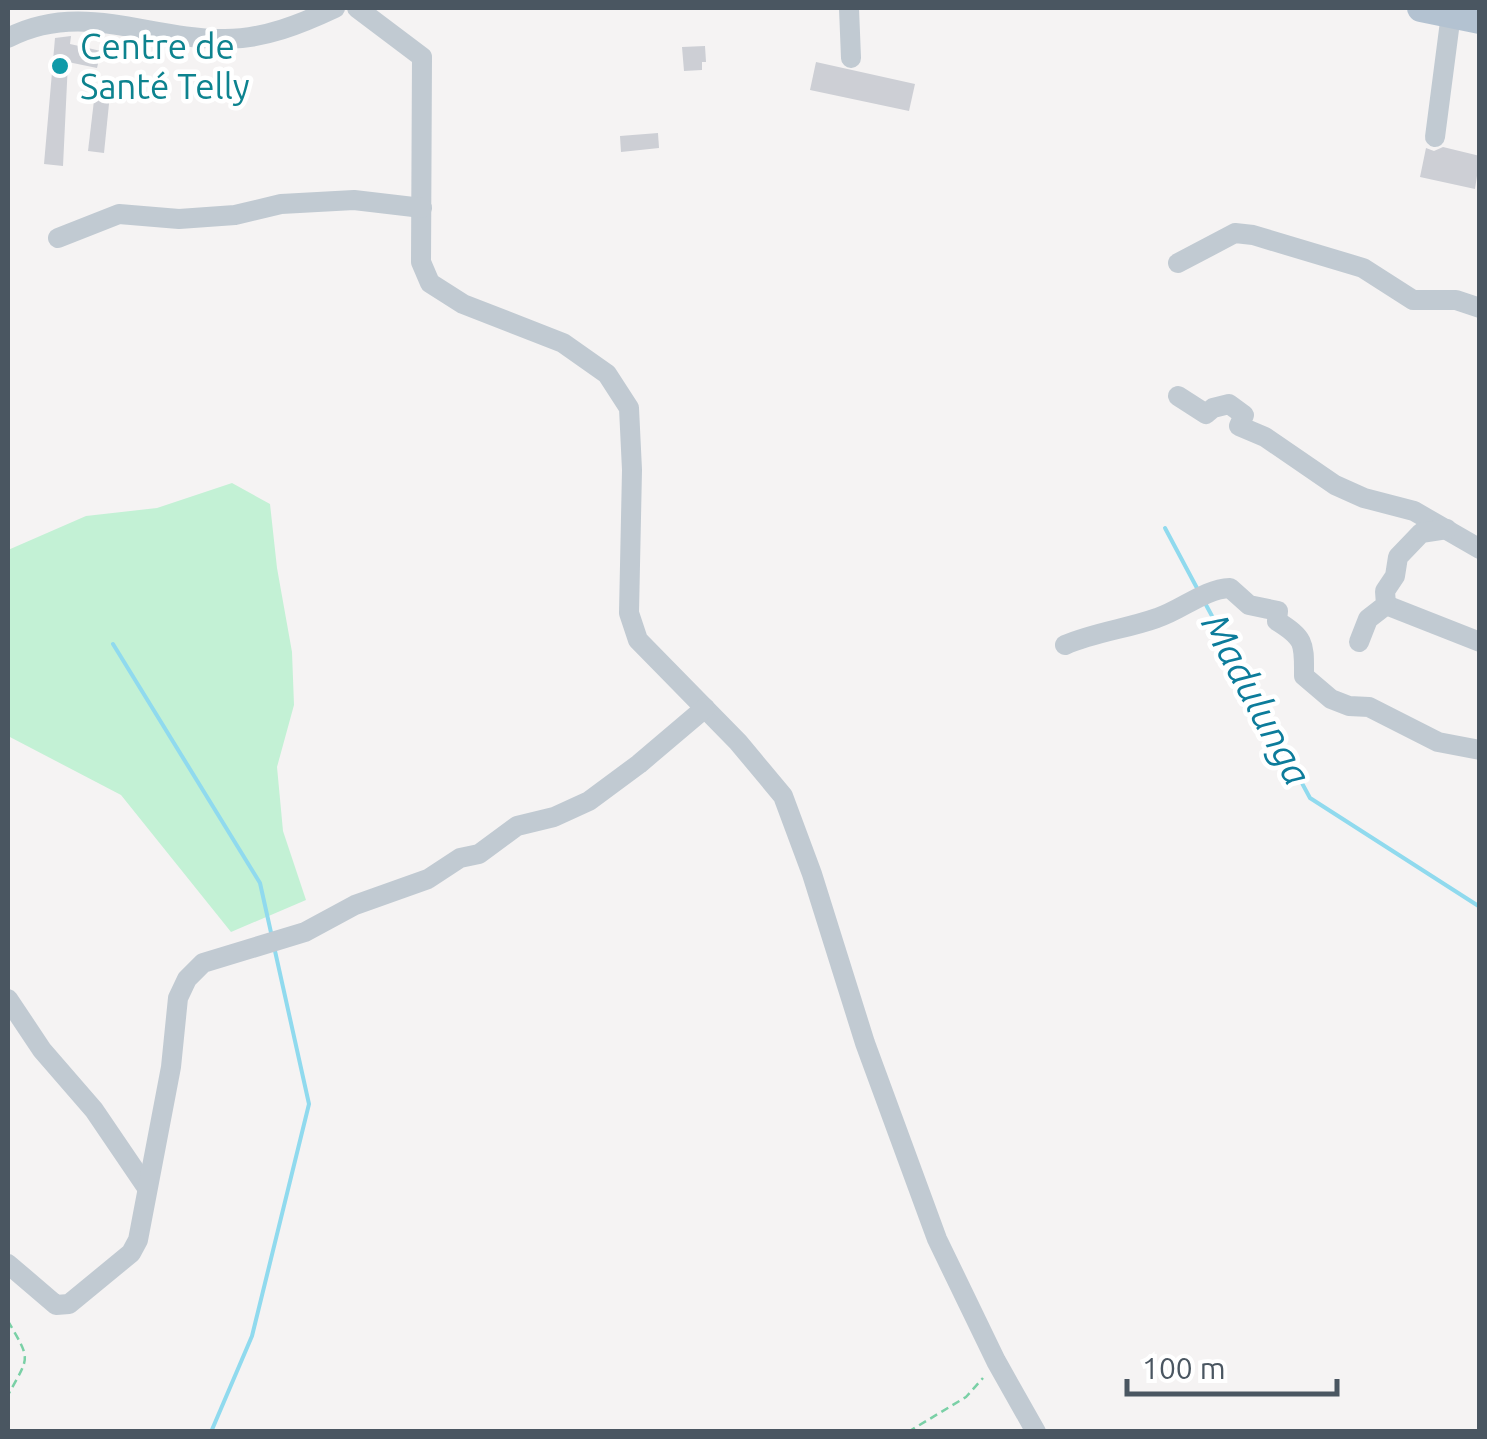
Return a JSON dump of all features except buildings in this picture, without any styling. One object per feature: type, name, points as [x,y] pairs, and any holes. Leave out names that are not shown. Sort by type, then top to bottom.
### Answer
[{"type":"main road","points":[[1422,8],[1480,20]]},
{"type":"street","points":[[8,38],[30,16],[226,39],[264,35],[335,8]]},
{"type":"street","points":[[357,8],[422,57],[422,262],[430,283],[463,304],[563,343],[607,374],[629,408],[629,613],[638,640],[783,796],[865,1043],[931,1221],[996,1361],[1036,1432]]},
{"type":"street","points":[[849,8],[851,58]]},
{"type":"street","points":[[1435,137],[1450,14]]},
{"type":"street","points":[[58,238],[119,214],[179,219],[235,215],[280,204],[354,200],[422,208]]},
{"type":"street","points":[[1178,263],[1235,233],[1253,235],[1363,268],[1413,300],[1456,300],[1480,308]]},
{"type":"street","points":[[1178,396],[1206,414],[1230,404],[1244,415],[1239,426],[1265,437],[1335,484],[1364,498],[1414,512],[1480,549]]},
{"type":"street","points":[[1386,606],[1385,591],[1395,576],[1398,556],[1420,532],[1446,529]]},
{"type":"street","points":[[1065,645],[1090,634],[1160,618],[1215,589],[1230,588],[1249,606],[1278,611],[1277,621],[1298,634],[1304,647],[1304,676],[1331,698],[1348,706],[1369,707],[1438,742],[1480,750]]},
{"type":"street","points":[[1359,642],[1368,619],[1386,606]]},
{"type":"street","points":[[1386,606],[1480,642]]},
{"type":"street","points":[[8,1264],[56,1305],[69,1304],[131,1253],[138,1240],[156,1157],[178,998],[187,979],[203,963],[304,932],[355,905],[428,879],[460,858],[479,854],[517,826],[554,817],[588,801],[640,764],[705,708]]},
{"type":"street","points":[[8,999],[42,1050],[94,1110],[147,1188]]},
{"type":"path","points":[[8,1321],[26,1365],[8,1394]]},
{"type":"path","points":[[908,1432],[966,1397],[996,1361]]},
{"type":"green space","points":[[232,483],[270,504],[292,652],[294,705],[277,767],[283,831],[306,900],[231,932],[121,795],[8,736],[8,550],[86,516],[157,508]]},
{"type":"waterway","name":"Madulunga","points":[[1165,528],[1198,590]]},
{"type":"waterway","name":"Madulunga","points":[[1205,603],[1310,798],[1480,907]]},
{"type":"waterway","points":[[113,644],[260,883],[272,937]]},
{"type":"waterway","points":[[211,1432],[252,1336],[309,1104],[275,951]]},
{"type":"place","name":"Centre de Santé Telly","points":[[60,66]]}]
